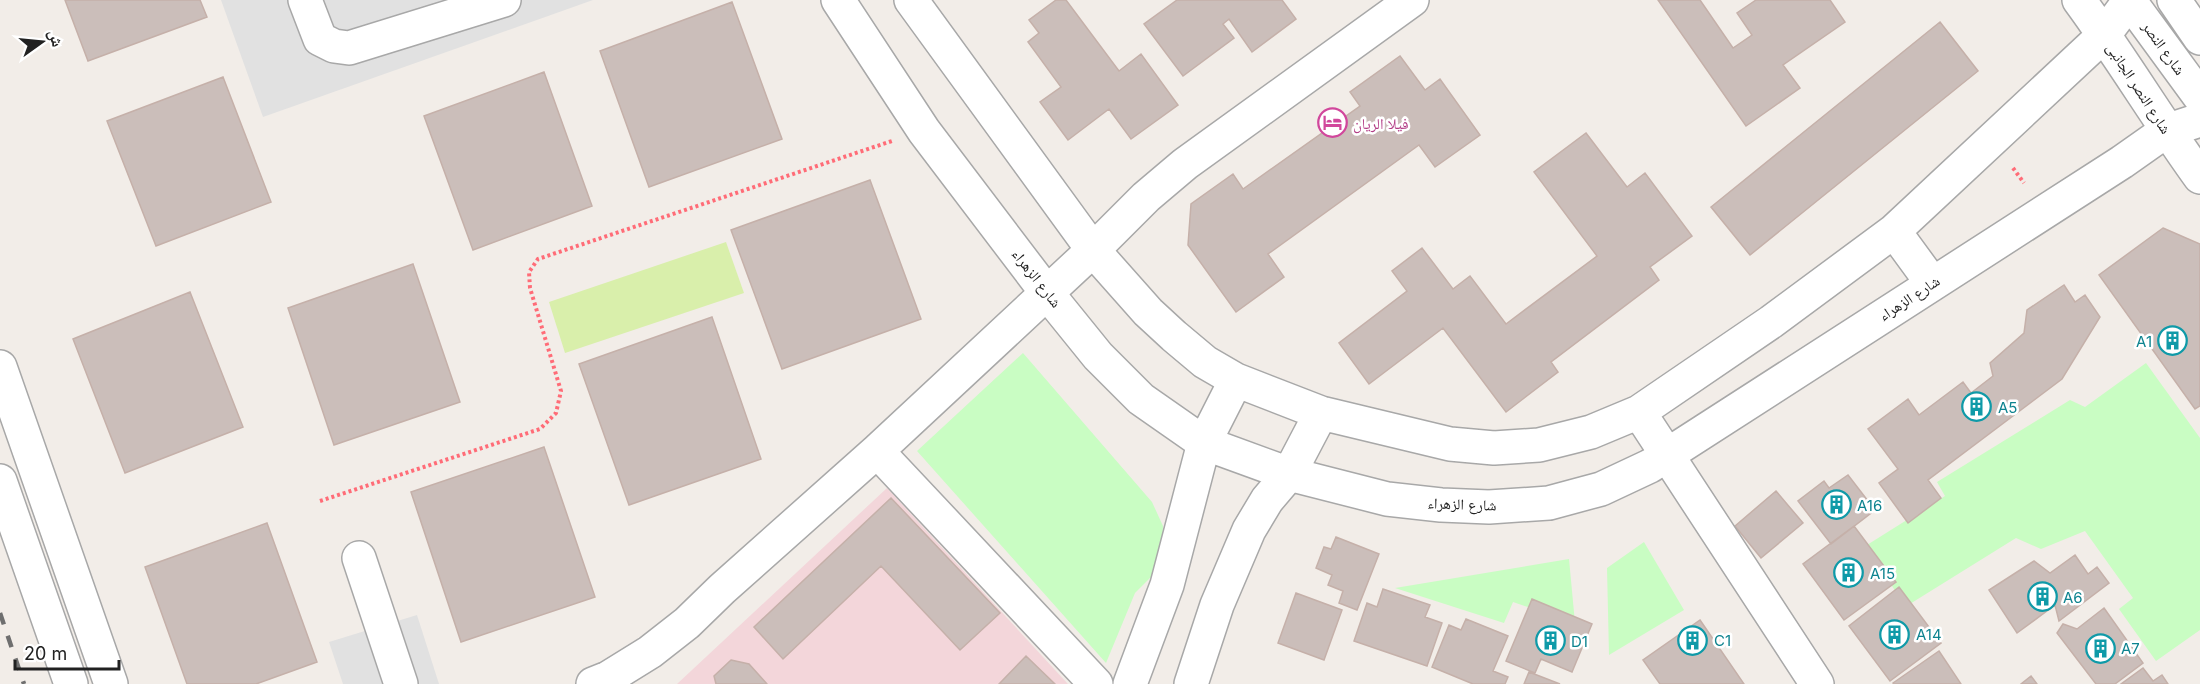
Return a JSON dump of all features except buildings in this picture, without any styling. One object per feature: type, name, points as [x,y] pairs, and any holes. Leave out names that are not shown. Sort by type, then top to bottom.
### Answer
[{"type":"street","points":[[305,0],[320,39],[334,46],[349,48],[504,0]]},
{"type":"street","name":"شارع الزهراء","points":[[838,0],[924,131],[1047,293],[1098,356],[1141,399],[1204,443],[1289,474],[1387,500],[1489,507],[1549,503],[1601,489],[1668,455],[2122,162],[2166,130],[2200,120]]},
{"type":"street","points":[[911,0],[1093,250],[1148,312],[1205,362],[1236,380],[1322,413],[1450,444],[1494,448],[1539,445],[1591,432],[1639,412],[1771,322],[1894,231],[2104,35],[2130,0]]},
{"type":"street","points":[[603,682],[650,652],[687,623],[877,451],[1185,164],[1412,0]]},
{"type":"street","name":"شارع النصر الجانبى","points":[[2079,0],[2200,177]]},
{"type":"street","name":"شارع النصر","points":[[2130,0],[2200,97]]},
{"type":"street","points":[[2174,0],[2200,38]]},
{"type":"street","points":[[1894,231],[1932,283]]},
{"type":"street","points":[[0,367],[111,684]]},
{"type":"street","points":[[1131,684],[1167,585],[1204,443],[1236,380]]},
{"type":"street","points":[[1639,412],[1817,684]]},
{"type":"street","points":[[1191,684],[1217,605],[1249,530],[1267,500],[1289,474],[1322,413]]},
{"type":"street","points":[[877,451],[1096,684]]},
{"type":"street","points":[[0,481],[71,684]]},
{"type":"street","points":[[359,558],[401,684]]},
{"type":"path","points":[[320,501],[540,429],[556,413],[561,391],[530,288],[529,272],[538,259],[924,131]]},
{"type":"path","points":[[1992,140],[2045,210]]},
{"type":"shaded area","points":[[221,0],[593,0],[263,117]]},
{"type":"shaded area","points":[[887,488],[1068,684],[677,684]]},
{"type":"shaded area","points":[[417,615],[439,684],[343,684],[329,642]]},
{"type":"green space","points":[[726,242],[744,293],[565,353],[549,302]]},
{"type":"green space","points":[[1023,353],[1152,502],[1163,526],[1162,550],[1152,576],[1135,593],[1106,663],[917,451]]},
{"type":"green space","points":[[2146,363],[2200,438],[2200,630],[2156,661],[2119,609],[2133,598],[2085,531],[2041,549],[2016,538],[1905,607],[1867,545],[1945,496],[1937,482],[2070,400],[2085,407]]},
{"type":"green space","points":[[1644,542],[1684,610],[1609,655],[1607,568]]},
{"type":"green space","points":[[1569,559],[1575,623],[1513,602],[1504,623],[1395,588]]},
{"type":"railway","points":[[0,613],[24,684]]},
{"type":"place","name":"فيلا الريان","points":[[1332,123]]},
{"type":"place","name":"A1","points":[[2173,341]]},
{"type":"place","name":"A5","points":[[1977,407]]},
{"type":"place","name":"A16","points":[[1836,505]]},
{"type":"place","name":"A15","points":[[1849,573]]},
{"type":"place","name":"A6","points":[[2042,597]]},
{"type":"place","name":"A14","points":[[1895,634]]},
{"type":"place","name":"C1","points":[[1693,640]]},
{"type":"place","name":"D1","points":[[1550,641]]},
{"type":"place","name":"A7","points":[[2100,648]]}]
